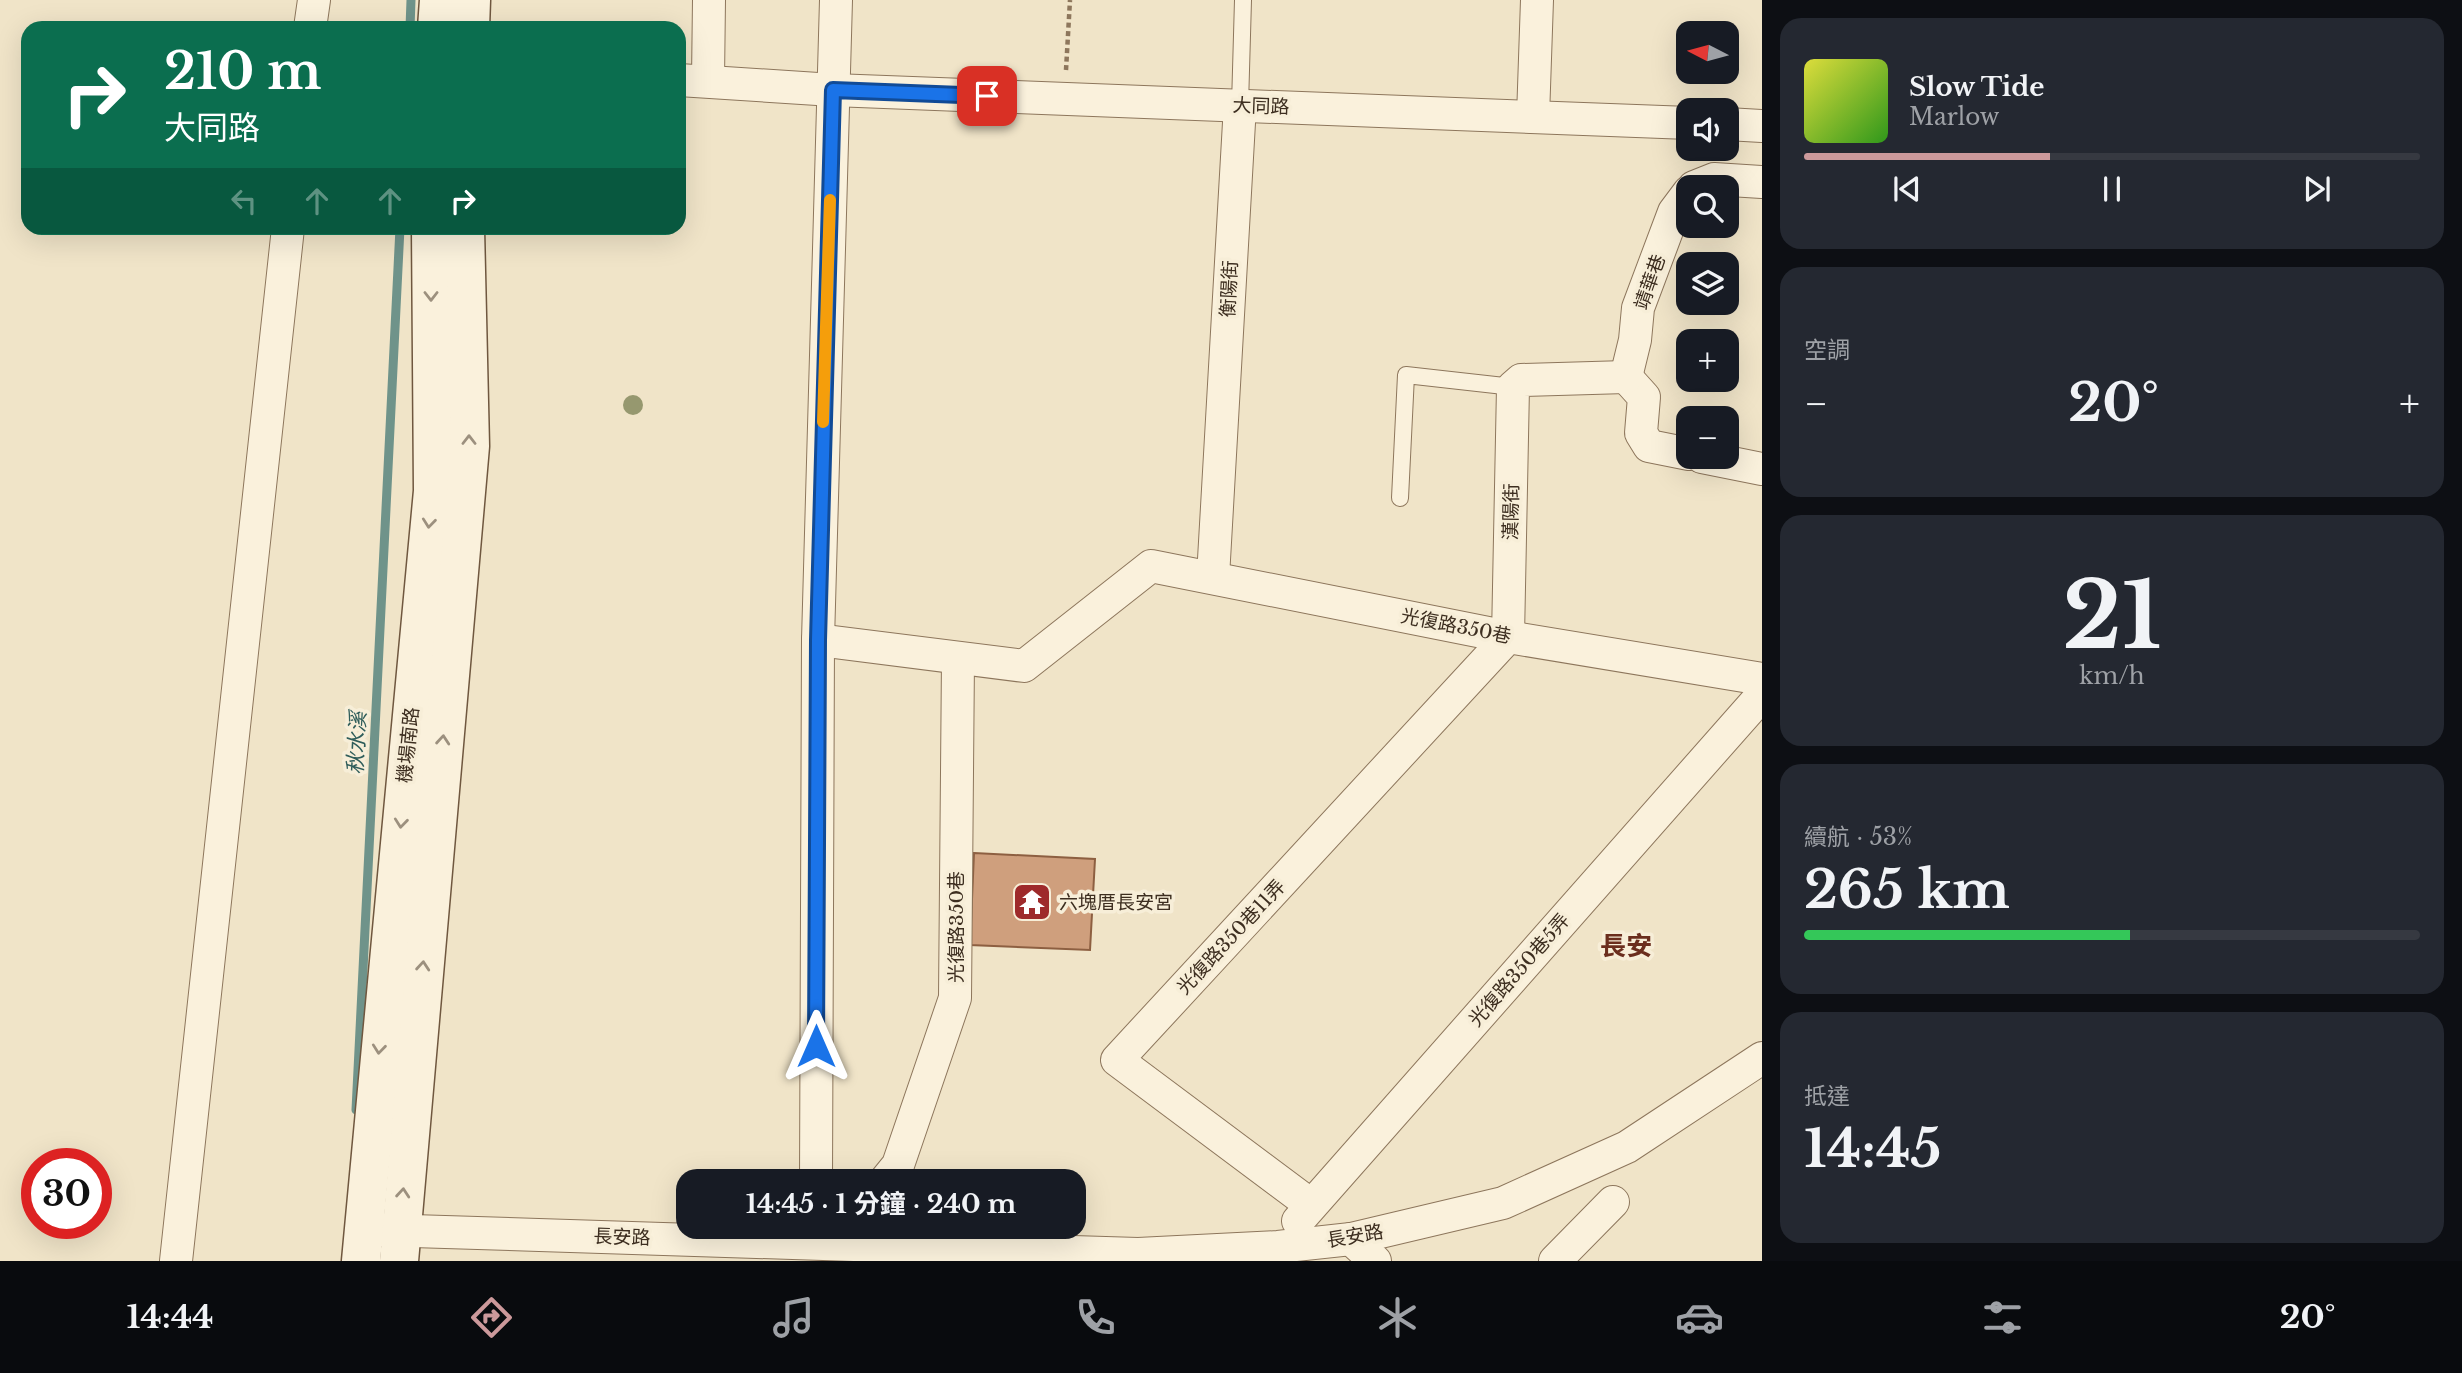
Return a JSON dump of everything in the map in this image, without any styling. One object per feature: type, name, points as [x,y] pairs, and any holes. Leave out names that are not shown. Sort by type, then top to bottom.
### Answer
[{"type":"street","points":[[311,21],[314,0]]},
{"type":"street","points":[[438,21],[439,0]]},
{"type":"street","points":[[470,21],[471,0]]},
{"type":"street","points":[[693,79],[709,0]]},
{"type":"street","points":[[816,1169],[818,640],[836,0]]},
{"type":"street","points":[[1533,117],[1537,0]]},
{"type":"street","name":"大同路","points":[[693,79],[833,90],[1676,122]]},
{"type":"street","name":"衡陽街","points":[[1213,577],[1240,105]]},
{"type":"street","points":[[1739,125],[1762,126]]},
{"type":"street","points":[[1739,181],[1762,182]]},
{"type":"street","name":"靖華巷","points":[[1626,377],[1639,308],[1676,209]]},
{"type":"street","points":[[176,1261],[287,235]]},
{"type":"street","name":"機場南路","points":[[361,1245],[433,491],[431,235]]},
{"type":"street","name":"機場南路","points":[[400,1246],[470,446],[465,235]]},
{"type":"street","points":[[1513,387],[1521,380],[1626,377],[1644,397],[1641,433],[1649,446],[1676,451]]},
{"type":"street","name":"漢陽街","points":[[1508,637],[1513,387]]},
{"type":"street","points":[[1739,464],[1762,469]]},
{"type":"street","name":"光復路350巷","points":[[895,1169],[955,998],[958,659],[1024,666],[1151,566],[1508,637],[1762,679]]},
{"type":"street","name":"光復路350巷11弄","points":[[1311,1205],[1118,1060],[1508,637]]},
{"type":"street","points":[[818,640],[958,659]]},
{"type":"street","name":"光復路350巷5弄","points":[[1278,1247],[1311,1205],[1762,695]]},
{"type":"street","name":"長安路","points":[[361,1245],[662,1250],[819,1240],[1138,1254],[1278,1247],[1351,1238],[1503,1203],[1627,1147],[1762,1058]]},
{"type":"street","points":[[1555,1261],[1613,1202]]},
{"type":"street","points":[[1351,1238],[1374,1261]]},
{"type":"lane","name":"衡陽街","points":[[1240,105],[1243,0]]},
{"type":"lane","points":[[1400,498],[1406,375],[1513,387]]},
{"type":"path","points":[[1064,99],[1070,0]]},
{"type":"building","name":"六塊厝長安宮","points":[[974,853],[1095,859],[1090,950],[970,945]]},
{"type":"waterway","name":"秋水溪","points":[[410,21],[411,0]]},
{"type":"waterway","name":"秋水溪","points":[[356,1110],[400,235]]},
{"type":"slow traffic","points":[[823,422],[830,200]]},
{"type":"place","name":"六塊厝長安宮","points":[[1032,902]]},
{"type":"district","name":"長安","points":[[1626,946]]},
{"type":"route","points":[[816,1046],[818,640],[833,90],[987,96]]}]
